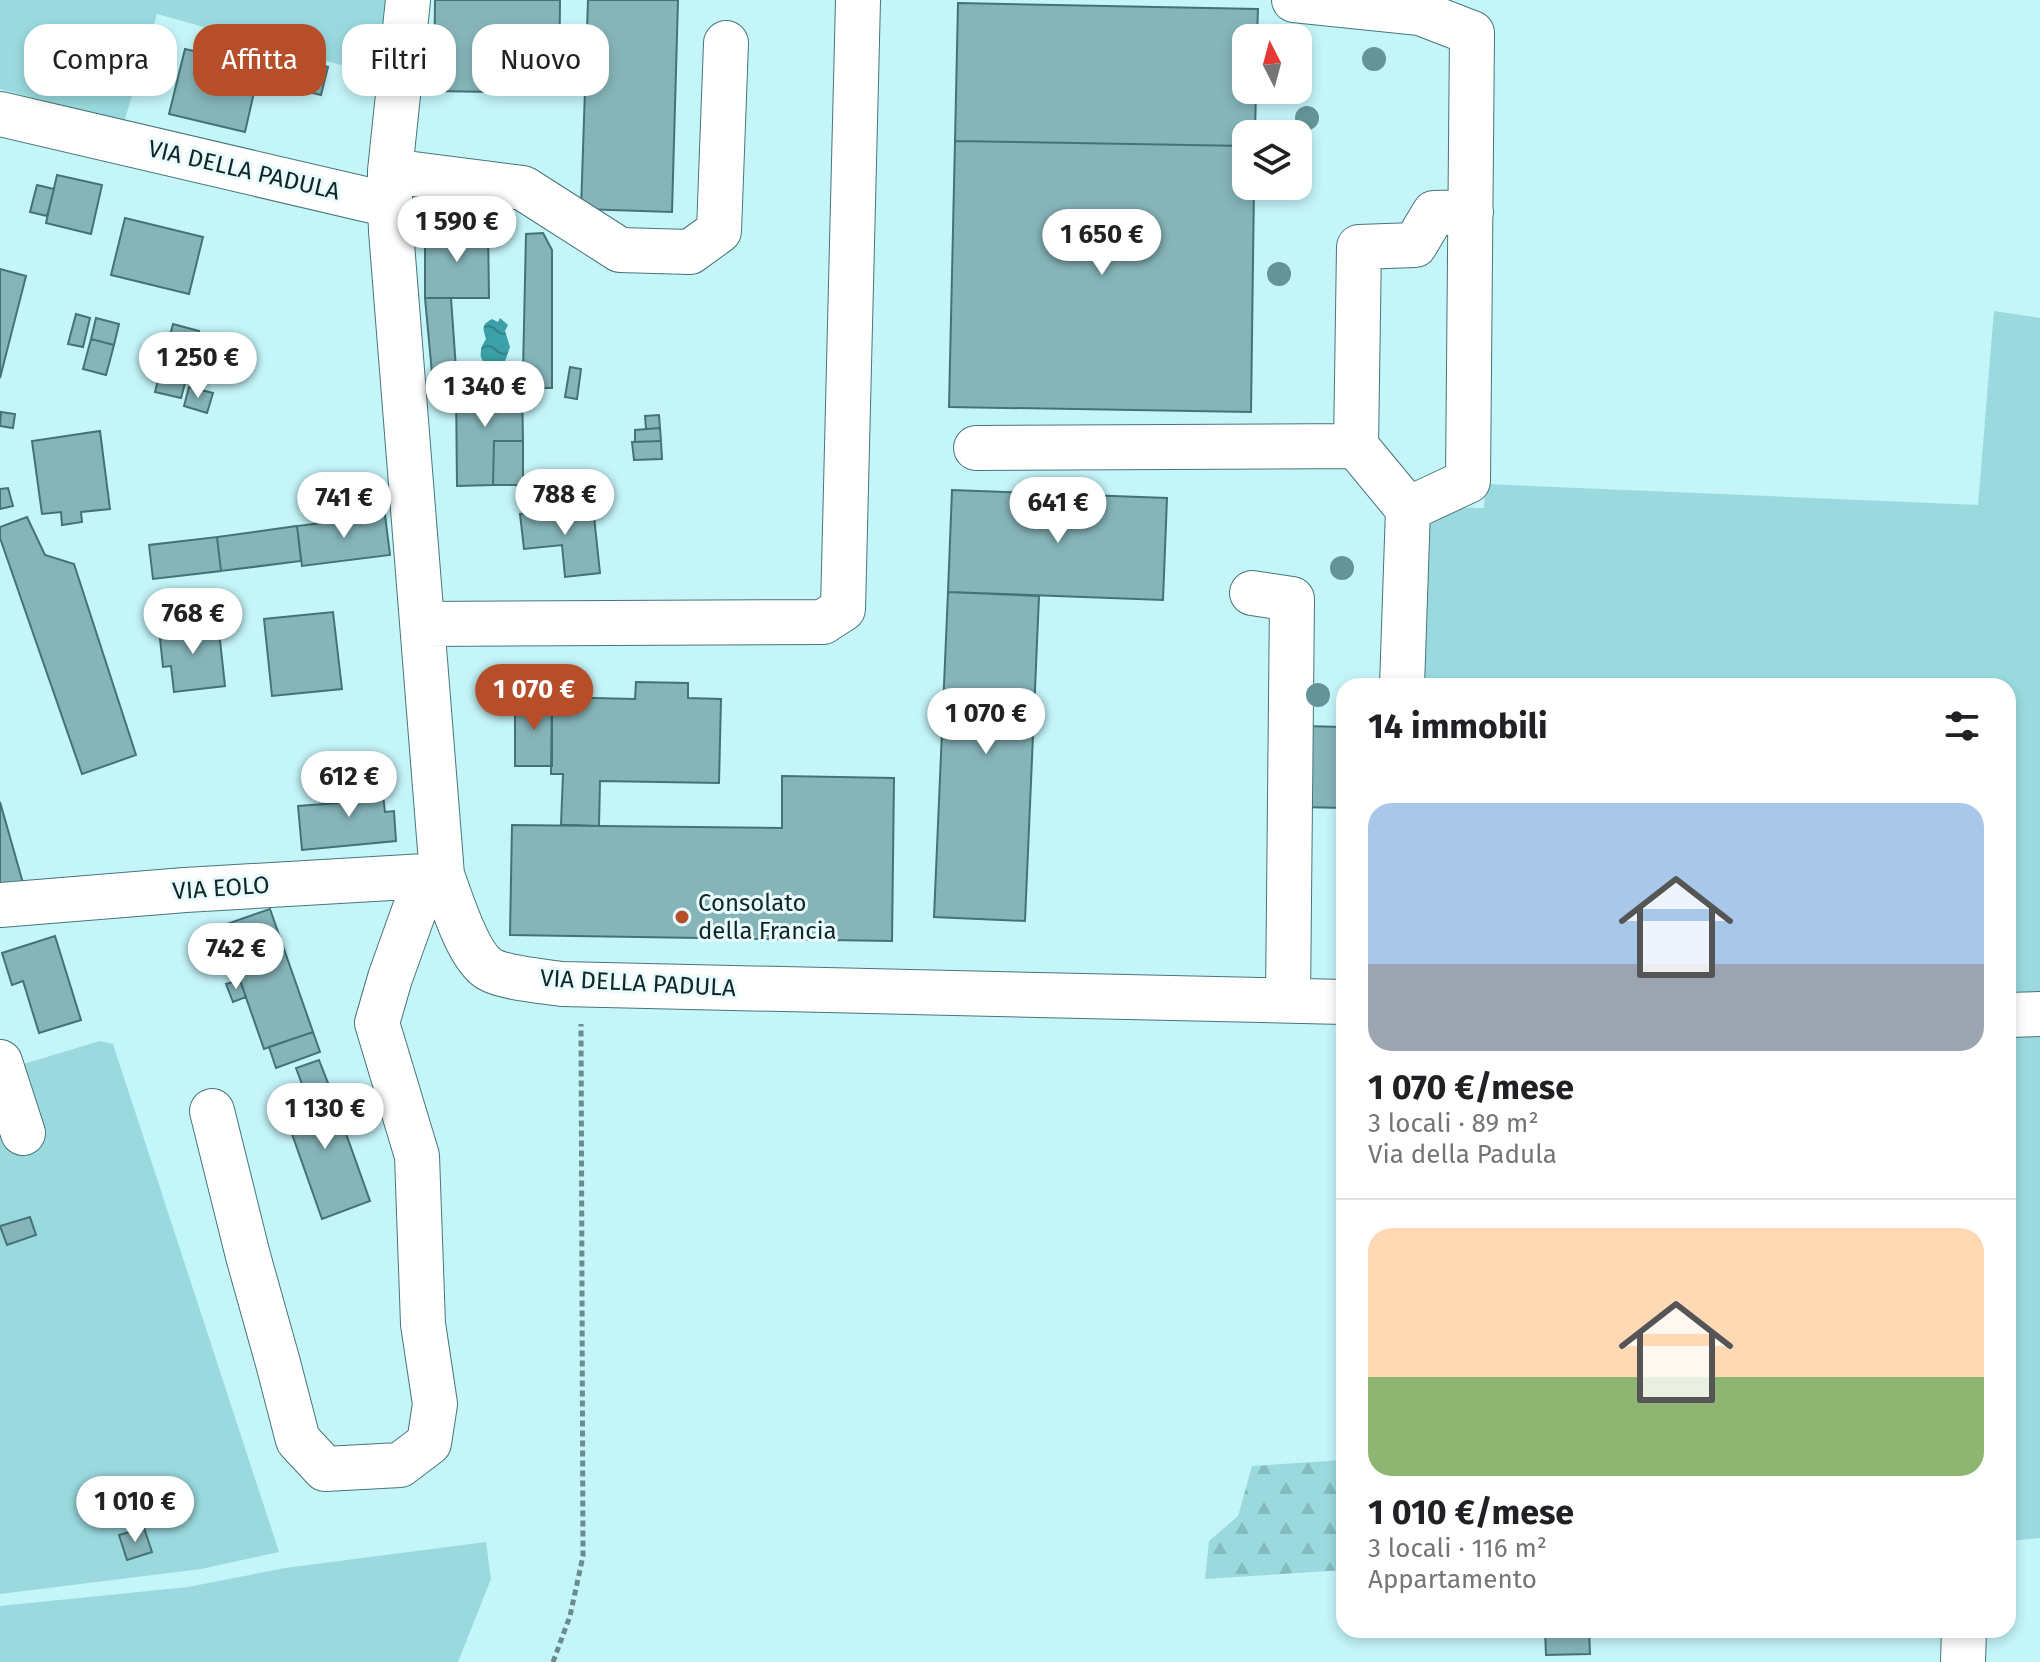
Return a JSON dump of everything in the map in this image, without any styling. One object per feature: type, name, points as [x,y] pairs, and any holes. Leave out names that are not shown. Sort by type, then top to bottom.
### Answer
[{"type":"street","points":[[408,0],[390,188],[523,188],[620,250],[690,252],[719,231],[726,43]]},
{"type":"street","points":[[422,624],[823,622],[843,609],[858,0]]},
{"type":"street","points":[[1294,0],[1420,13],[1472,33],[1468,481],[1408,509]]},
{"type":"street","name":"VIA DELLA PADULA","points":[[0,114],[390,188],[393,262],[442,875],[467,940],[486,967],[498,973],[562,984],[1336,1002]]},
{"type":"street","points":[[1402,678],[1408,509],[1356,446],[1359,247],[1415,245],[1434,213],[1471,212]]},
{"type":"street","points":[[976,448],[1356,446]]},
{"type":"street","points":[[1252,593],[1292,599],[1288,1000]]},
{"type":"street","points":[[212,1111],[298,1440],[325,1469],[400,1465],[429,1443],[435,1404],[423,1324],[417,1156],[377,1023],[419,897],[442,875]]},
{"type":"street","name":"VIA EOLO","points":[[0,905],[185,890],[442,875]]},
{"type":"street","points":[[2016,1015],[2040,1014]]},
{"type":"street","points":[[0,1062],[23,1133]]},
{"type":"street","points":[[1963,1662],[1964,1638]]},
{"type":"path","points":[[553,1662],[570,1616],[583,1556],[581,984]]},
{"type":"green space","points":[[0,0],[390,0],[387,24],[342,24],[342,65],[326,61],[326,24],[193,24],[157,14],[154,24],[24,24],[24,95],[0,89]]},
{"type":"green space","points":[[26,96],[132,96],[124,122]]},
{"type":"green space","points":[[1994,311],[2040,318],[2040,1538],[2016,1540],[2016,678],[1399,678],[1403,507],[1484,508],[1485,484],[1978,505]]},
{"type":"green space","points":[[100,1041],[113,1044],[279,1552],[201,1569],[0,1594],[0,1063],[20,1065]]},
{"type":"green space","points":[[1336,1461],[1336,1571],[1205,1579],[1209,1541],[1238,1516],[1252,1466]]},
{"type":"green space","points":[[486,1542],[491,1579],[458,1662],[0,1662],[0,1606],[188,1587],[285,1568]]},
{"type":"water","points":[[500,318],[508,325],[505,331],[510,347],[504,364],[496,366],[482,360],[481,356],[486,323],[492,319],[498,322]]},
{"type":"building","points":[[435,0],[560,0],[560,24],[472,24],[472,92],[456,91],[456,24],[435,24]]},
{"type":"building","points":[[588,0],[678,0],[672,212],[581,209],[585,96],[609,96],[609,24],[587,24]]},
{"type":"building","points":[[958,3],[1258,9],[1257,24],[1232,24],[1232,104],[1256,104],[1255,120],[1232,120],[1232,146],[955,141]]},
{"type":"building","points":[[185,49],[193,51],[193,96],[253,96],[245,132],[169,114],[173,96],[177,96],[177,82]]},
{"type":"building","points":[[955,141],[1232,146],[1232,200],[1254,200],[1251,412],[949,407]]},
{"type":"building","points":[[57,175],[102,185],[91,234],[46,223]]},
{"type":"building","points":[[37,185],[54,189],[47,216],[30,212]]},
{"type":"building","points":[[125,218],[203,237],[189,294],[111,275]]},
{"type":"building","points":[[425,230],[488,230],[489,298],[425,298]]},
{"type":"building","points":[[543,233],[552,250],[552,388],[433,384],[425,298],[451,298],[456,369],[523,371],[526,234]]},
{"type":"building","points":[[0,269],[26,276],[0,378]]},
{"type":"building","points":[[76,314],[90,318],[83,347],[68,344]]},
{"type":"building","points":[[96,318],[119,324],[114,345],[91,339]]},
{"type":"building","points":[[173,324],[199,331],[181,398],[155,392]]},
{"type":"building","points":[[91,339],[114,345],[106,375],[83,369]]},
{"type":"building","points":[[570,367],[581,369],[577,399],[565,397]]},
{"type":"building","points":[[456,385],[522,387],[523,441],[494,441],[493,485],[457,486]]},
{"type":"building","points":[[189,387],[213,393],[207,413],[184,406]]},
{"type":"building","points":[[1,412],[15,414],[13,428],[0,426]]},
{"type":"building","points":[[659,415],[660,428],[646,429],[645,416]]},
{"type":"building","points":[[660,428],[661,441],[635,442],[635,430]]},
{"type":"building","points":[[100,431],[110,509],[81,512],[82,522],[62,525],[61,512],[42,514],[32,441]]},
{"type":"building","points":[[494,441],[523,441],[523,485],[493,485]]},
{"type":"building","points":[[661,441],[662,459],[634,460],[632,442]]},
{"type":"building","points":[[8,488],[13,506],[0,509],[0,489]]},
{"type":"building","points":[[952,490],[1167,498],[1163,600],[948,592]]},
{"type":"building","points":[[593,507],[600,573],[565,577],[562,545],[524,549],[520,514]]},
{"type":"building","points":[[385,515],[390,555],[302,566],[297,526]]},
{"type":"building","points":[[27,517],[45,555],[74,564],[136,755],[82,774],[0,538],[0,527]]},
{"type":"building","points":[[297,526],[301,561],[221,571],[217,537]]},
{"type":"building","points":[[217,537],[221,571],[153,579],[149,545]]},
{"type":"building","points":[[948,592],[1039,596],[1025,921],[934,917]]},
{"type":"building","points":[[333,612],[342,689],[272,696],[264,619]]},
{"type":"building","points":[[218,622],[225,686],[174,692],[171,666],[163,667],[159,629]]},
{"type":"building","points":[[636,682],[688,683],[688,698],[721,699],[719,783],[600,781],[599,826],[561,825],[563,774],[551,774],[552,697],[635,699]]},
{"type":"building","points":[[515,697],[552,697],[552,766],[515,766]]},
{"type":"building","points":[[1302,726],[1336,727],[1336,808],[1301,807]]},
{"type":"building","points":[[782,776],[894,778],[892,941],[510,935],[512,825],[782,828]]},
{"type":"building","points":[[381,777],[385,812],[394,811],[396,841],[302,850],[298,806],[337,803],[336,793],[353,792],[351,779]]},
{"type":"building","points":[[0,802],[23,883],[0,890]]},
{"type":"building","points":[[270,909],[313,1032],[264,1049],[221,926]]},
{"type":"building","points":[[55,936],[81,1020],[39,1033],[23,981],[12,985],[2,953]]},
{"type":"building","points":[[240,980],[246,997],[233,1002],[226,984]]},
{"type":"building","points":[[313,1032],[320,1052],[276,1068],[269,1047]]},
{"type":"building","points":[[319,1060],[328,1083],[305,1092],[296,1068]]},
{"type":"building","points":[[328,1083],[370,1201],[322,1219],[280,1100]]},
{"type":"building","points":[[30,1217],[36,1235],[7,1245],[0,1226]]},
{"type":"building","points":[[144,1528],[152,1552],[127,1560],[119,1535]]},
{"type":"building","points":[[1545,1638],[1589,1638],[1590,1654],[1546,1655]]},
{"type":"place","name":"Consolato della Francia","points":[[682,917]]}]
